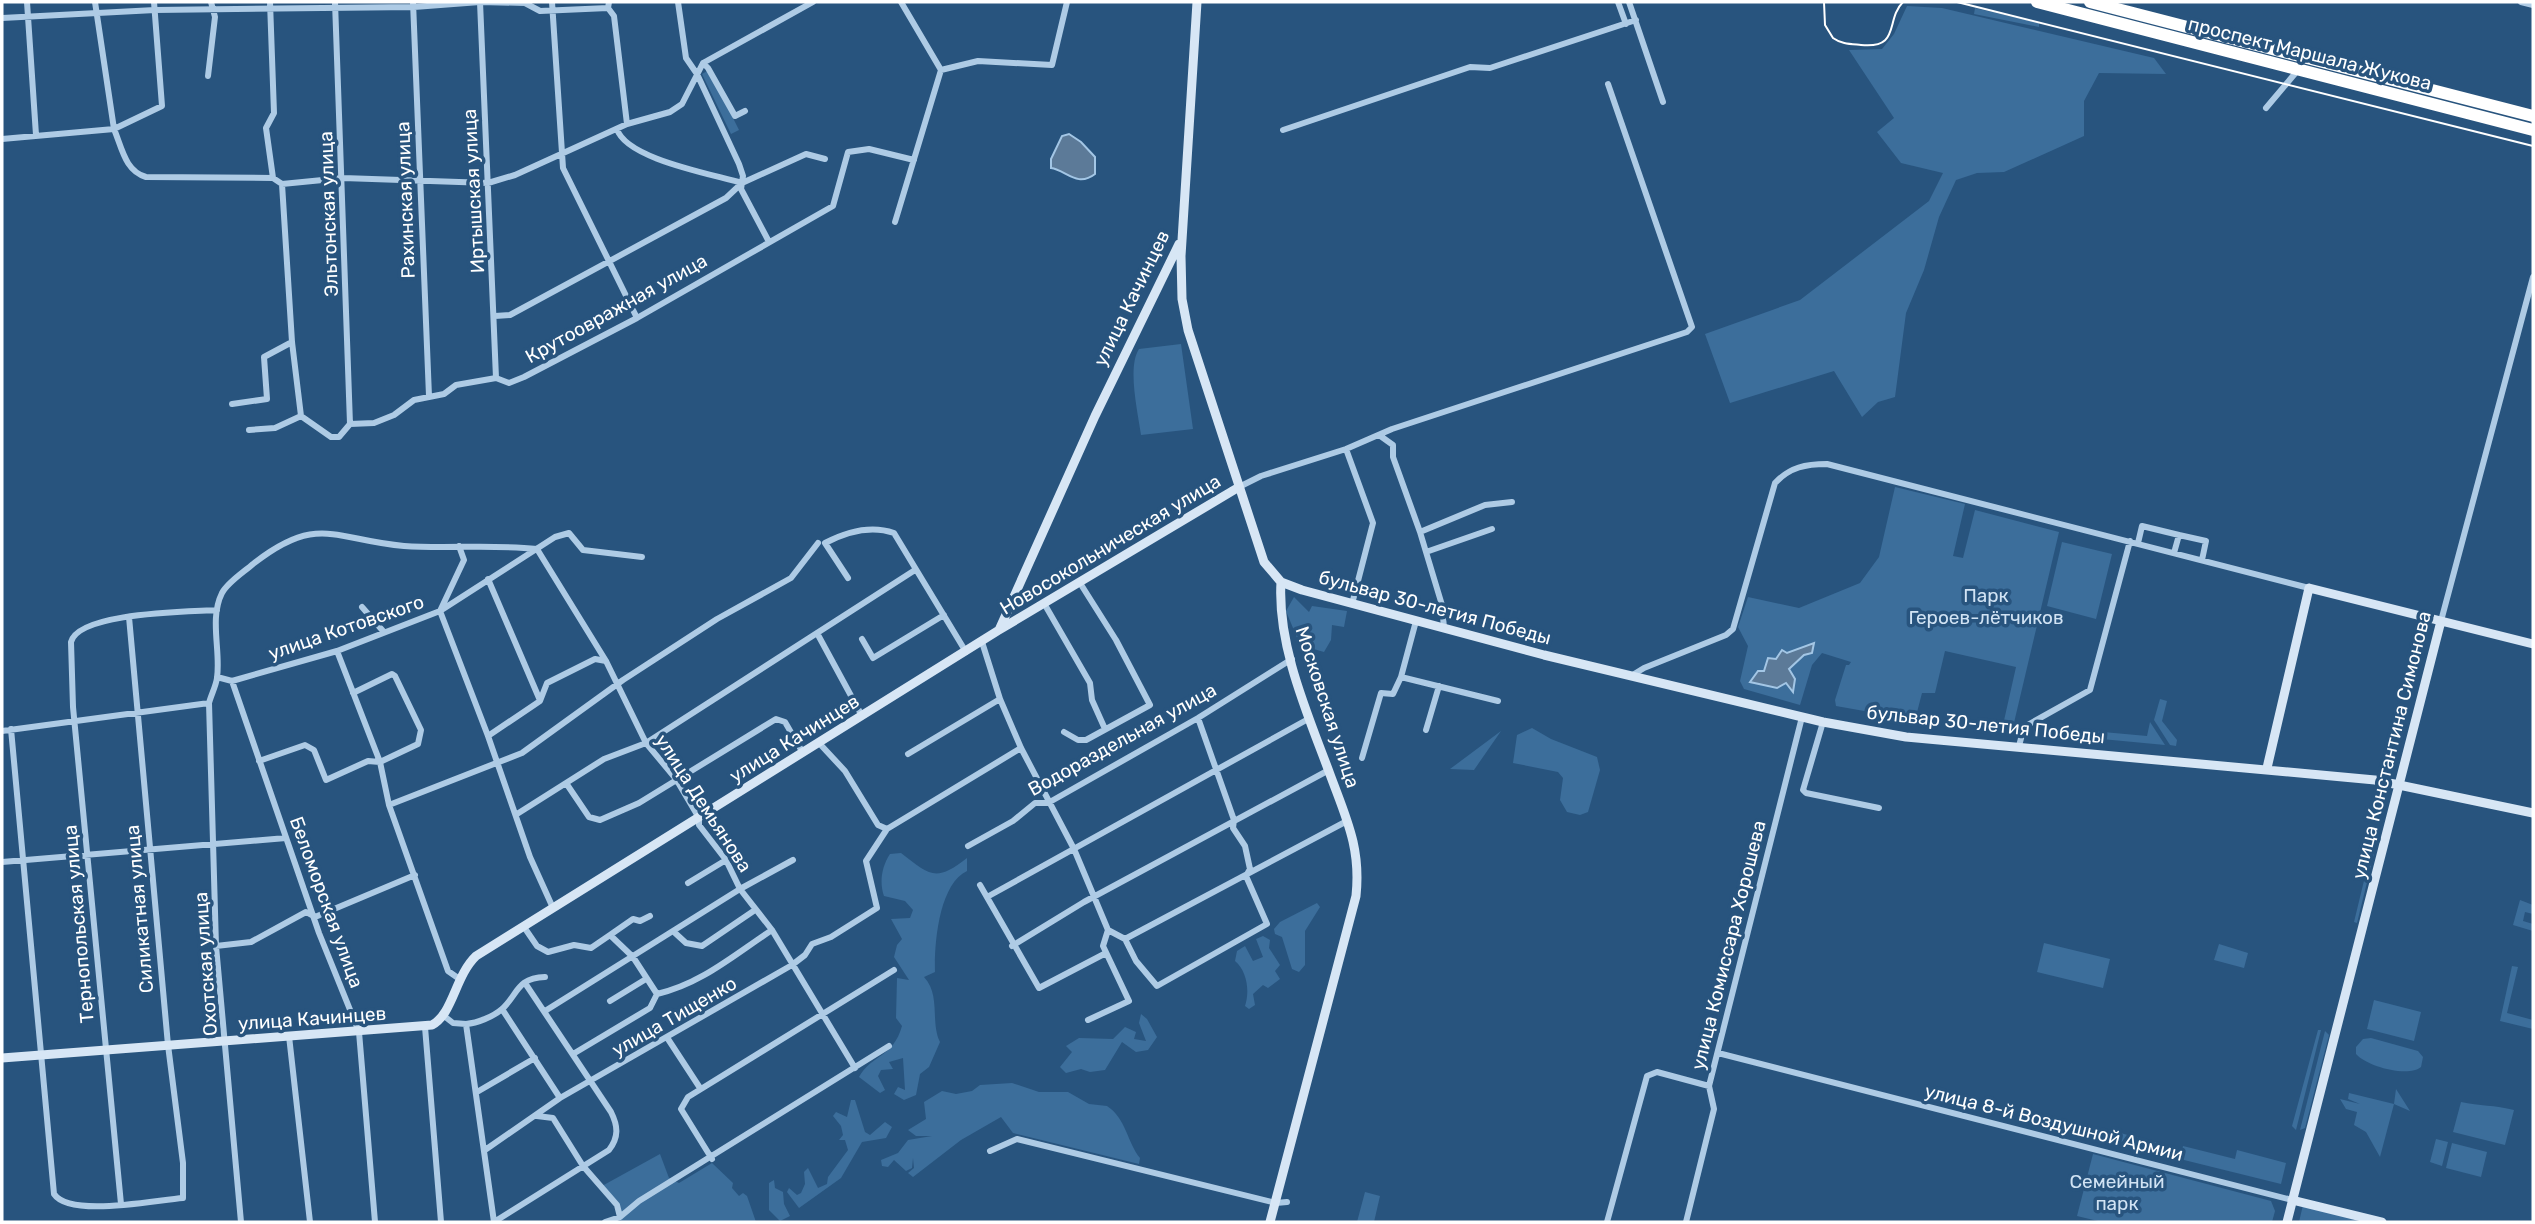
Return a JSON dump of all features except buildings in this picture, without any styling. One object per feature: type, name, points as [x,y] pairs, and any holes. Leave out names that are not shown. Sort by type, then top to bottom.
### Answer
[{"type":"highway","name":"проспект Маршала Жукова","points":[[2037,2],[2533,130]]},
{"type":"highway","name":"проспект Маршала Жукова","points":[[2090,2],[2533,116]]},
{"type":"main road","name":"улица Качинцев","points":[[2,1058],[425,1027],[440,1021],[458,978],[476,956],[999,630],[1095,416],[1183,236],[1197,2]]},
{"type":"main road","name":"Московская улица","points":[[1183,236],[1181,287],[1188,330],[1264,562],[1280,582],[1282,617],[1292,659],[1310,718],[1357,846],[1356,896],[1270,1222]]},
{"type":"main road","name":"Новосокольническая улица","points":[[999,630],[1240,487]]},
{"type":"main road","name":"бульвар 30-летия Победы","points":[[1280,582],[1416,621],[1822,722],[1906,737],[2267,768],[2399,785],[2533,813]]},
{"type":"main road","points":[[2267,768],[2309,588],[2533,644]]},
{"type":"main road","name":"улица Константина Симонова","points":[[2287,1222],[2441,621]]},
{"type":"main road","name":"улица 8-й Воздушной Армии","points":[[2292,1200],[2382,1222]]},
{"type":"street","points":[[27,2],[36,135]]},
{"type":"street","points":[[96,2],[114,129],[128,165],[135,174],[146,177],[273,178],[282,184],[343,178],[488,183],[562,154],[627,124],[670,112],[682,104],[703,63],[813,2]]},
{"type":"street","points":[[2,18],[155,6],[480,2],[525,3],[540,11],[552,11],[608,5],[614,16],[627,124]]},
{"type":"street","name":"Иртышская улица","points":[[480,2],[496,378]]},
{"type":"street","points":[[552,2],[563,168],[637,318]]},
{"type":"street","points":[[678,2],[685,58],[697,74],[739,164],[741,189],[768,240]]},
{"type":"street","points":[[895,222],[941,70],[901,2]]},
{"type":"street","points":[[941,70],[978,61],[1052,65],[1067,2]]},
{"type":"street","points":[[1618,2],[1626,24]]},
{"type":"street","points":[[1629,2],[1662,102]]},
{"type":"street","points":[[2521,2],[2533,5]]},
{"type":"street","name":"Рахинская улица","points":[[413,4],[429,396]]},
{"type":"street","points":[[208,76],[215,17],[211,5]]},
{"type":"street","points":[[270,5],[274,113],[266,128],[273,178]]},
{"type":"street","name":"Эльтонская улица","points":[[336,5],[350,424]]},
{"type":"street","points":[[2,139],[114,129],[162,106],[155,6]]},
{"type":"street","points":[[1283,130],[1470,67],[1490,68],[1636,20]]},
{"type":"street","points":[[703,63],[735,116],[745,111]]},
{"type":"street","points":[[2266,108],[2298,70]]},
{"type":"street","points":[[1240,487],[1261,476],[1687,332],[1692,327],[1608,84]]},
{"type":"street","points":[[617,129],[620,138],[638,151],[742,183]]},
{"type":"street","name":"Крутоовражная улица","points":[[301,416],[331,437],[339,437],[350,424],[374,423],[414,400],[444,394],[456,385],[496,378],[509,383],[524,377],[637,318],[768,240],[832,206],[848,152],[869,149],[914,160]]},
{"type":"street","points":[[495,316],[510,315],[611,262],[726,198],[742,183],[806,154],[825,159]]},
{"type":"street","points":[[249,430],[275,428],[301,416],[292,342],[282,184]]},
{"type":"street","name":"улица Константина Симонова","points":[[2441,621],[2533,277]]},
{"type":"street","points":[[232,404],[267,399],[264,357],[292,342]]},
{"type":"street","points":[[1380,435],[1393,446],[1393,457],[1442,605],[1444,628]]},
{"type":"street","points":[[1346,449],[1373,523],[1352,604]]},
{"type":"street","points":[[1631,676],[1644,668],[1726,635],[1733,628],[1776,483],[1789,470],[1798,467],[1827,464],[2309,588]]},
{"type":"street","points":[[1420,532],[1485,505],[1511,502]]},
{"type":"street","points":[[2138,543],[2142,526],[2206,541],[2202,560]]},
{"type":"street","points":[[848,578],[825,543],[842,534],[866,530],[882,529],[894,533],[966,652]]},
{"type":"street","points":[[1426,552],[1492,529]]},
{"type":"street","points":[[2,731],[75,719],[209,703],[217,677],[217,610],[223,592],[272,549],[298,536],[316,532],[343,534],[402,546],[497,544],[537,548]]},
{"type":"street","name":"улица Котовского","points":[[232,681],[337,651],[440,611],[555,537],[569,533],[583,550],[642,557]]},
{"type":"street","points":[[2174,553],[2179,535]]},
{"type":"street","points":[[2019,746],[2024,727],[2090,690],[2130,541]]},
{"type":"street","points":[[389,805],[522,753],[542,736],[699,631],[791,578],[818,543]]},
{"type":"street","points":[[459,546],[464,560],[449,597],[440,611],[517,814],[533,866],[554,908]]},
{"type":"street","name":"улица Демьянова","points":[[537,548],[606,661],[646,743],[676,779],[699,817],[699,825],[726,860],[740,889],[755,911],[772,930],[855,1068]]},
{"type":"street","points":[[517,814],[604,759],[646,743],[915,570]]},
{"type":"street","points":[[488,579],[539,698]]},
{"type":"street","points":[[1064,732],[1078,740],[1086,740],[1146,709],[1150,703],[1080,583]]},
{"type":"street","points":[[1045,605],[1090,683],[1091,700],[1105,729]]},
{"type":"street","points":[[362,607],[383,631]]},
{"type":"street","points":[[129,617],[217,610]]},
{"type":"street","points":[[862,639],[873,658],[944,615]]},
{"type":"street","name":"Тернопольская улица","points":[[121,1204],[87,854],[71,642],[73,636],[82,628],[129,617]]},
{"type":"street","name":"Силикатная улица","points":[[121,1204],[183,1198],[183,1163],[168,1045],[129,617]]},
{"type":"street","points":[[1363,758],[1381,692],[1393,694],[1401,677],[1416,621]]},
{"type":"street","points":[[817,633],[862,716]]},
{"type":"street","points":[[982,642],[1000,699],[1021,748],[1074,849],[1095,896],[1108,930],[1103,946],[1129,1001],[1088,1020]]},
{"type":"street","points":[[337,651],[380,762],[389,805],[447,971],[458,978]]},
{"type":"street","points":[[488,736],[540,701],[547,683],[595,659],[606,661]]},
{"type":"street","name":"Водораздельная улица","points":[[968,846],[1013,821],[1035,803],[1048,803],[1198,718],[1292,659]]},
{"type":"street","points":[[259,761],[305,745],[314,750],[326,780],[368,761],[380,762],[415,747],[421,730],[396,676],[392,674],[353,693]]},
{"type":"street","points":[[217,677],[232,681]]},
{"type":"street","points":[[1401,677],[1499,701]]},
{"type":"street","name":"Беломорская улица","points":[[232,681],[286,838],[359,1032],[375,1222]]},
{"type":"street","points":[[1426,730],[1439,686]]},
{"type":"street","points":[[908,754],[1000,699]]},
{"type":"street","name":"Охотская улица","points":[[209,703],[215,845],[215,946],[241,1222]]},
{"type":"street","name":"улица Комиссара Хорошева","points":[[1686,1222],[1714,1108],[1709,1086],[1801,717]]},
{"type":"street","points":[[1198,718],[1234,820],[1233,828],[1245,846],[1250,869],[1246,876]]},
{"type":"street","points":[[987,897],[1310,718]]},
{"type":"street","points":[[566,783],[589,817],[600,820],[639,803],[776,719],[785,722],[803,753]]},
{"type":"street","points":[[1822,722],[1803,790],[1806,793],[1879,808]]},
{"type":"street","points":[[11,729],[54,1194],[58,1200],[78,1207],[121,1204]]},
{"type":"street","points":[[819,743],[845,771],[878,825],[887,829],[1021,748]]},
{"type":"street","points":[[1013,946],[1095,896],[1329,770]]},
{"type":"street","points":[[1125,939],[1347,821]]},
{"type":"street","name":"улица Тищенко","points":[[485,1150],[560,1098],[668,1039],[792,965],[805,955],[812,944],[831,937],[877,908],[866,861],[887,829]]},
{"type":"street","points":[[2,862],[286,838]]},
{"type":"street","points":[[688,883],[726,860]]},
{"type":"street","points":[[545,1011],[740,889],[793,860]]},
{"type":"street","points":[[215,946],[251,942],[306,912],[315,917],[415,875]]},
{"type":"street","points":[[1108,930],[1125,939],[1150,981],[1157,986],[1267,924],[1246,876]]},
{"type":"street","points":[[980,885],[1039,988],[1106,953]]},
{"type":"street","points":[[674,932],[686,943],[702,946],[755,911]]},
{"type":"street","points":[[524,927],[537,946],[548,952],[574,945],[591,948],[633,919],[640,921],[650,916]]},
{"type":"street","points":[[657,994],[675,992],[723,966],[772,930]]},
{"type":"street","points":[[610,935],[633,957],[657,994]]},
{"type":"street","points":[[712,1159],[681,1109],[683,1102],[700,1088],[894,971]]},
{"type":"street","points":[[444,1016],[453,1023],[477,1023],[502,1009],[513,991],[525,983],[545,977]]},
{"type":"street","points":[[610,1001],[646,979]]},
{"type":"street","points":[[466,1024],[494,1222],[609,1150],[616,1141],[615,1121],[592,1081],[525,983]]},
{"type":"street","points":[[573,1054],[650,1007],[657,994]]},
{"type":"street","points":[[502,1009],[560,1098]]},
{"type":"street","points":[[425,1027],[441,1222]]},
{"type":"street","points":[[289,1036],[310,1222]]},
{"type":"street","points":[[668,1039],[700,1088]]},
{"type":"street","points":[[605,1222],[620,1217],[639,1202],[712,1159],[889,1046]]},
{"type":"street","name":"улица 8-й Воздушной Армии","points":[[1718,1053],[2292,1200]]},
{"type":"street","points":[[477,1092],[535,1058]]},
{"type":"street","points":[[1607,1222],[1647,1076],[1657,1072],[1709,1086]]},
{"type":"street","points":[[537,1116],[553,1118],[583,1166],[617,1205],[620,1217]]},
{"type":"street","points":[[990,1151],[1017,1139],[1276,1203],[1287,1202]]},
{"type":"green space","points":[[1907,6],[1942,8],[2154,58],[2166,74],[2099,73],[2084,101],[2084,136],[2004,172],[1977,173],[1956,180],[1939,217],[1924,270],[1906,313],[1895,397],[1878,402],[1862,417],[1834,371],[1730,403],[1705,334],[1800,300],[1929,201],[1943,173],[1901,163],[1877,132],[1894,118],[1849,50],[1882,49],[1894,34]]},
{"type":"green space","points":[[1975,8],[2039,23],[2039,27],[1974,14]]},
{"type":"green space","points":[[709,70],[739,130],[731,134],[702,74]]},
{"type":"green space","points":[[1181,344],[1193,429],[1141,435],[1134,378],[1139,349]]},
{"type":"green space","name":"Парк Героев-лётчиков","points":[[1895,487],[1965,504],[1953,556],[1963,558],[1975,510],[2059,532],[2013,727],[2003,725],[2016,667],[1945,651],[1935,693],[1922,693],[1915,720],[1836,706],[1835,700],[1846,665],[1851,662],[1822,653],[1812,665],[1800,705],[1744,689],[1740,681],[1748,646],[1738,627],[1748,597],[1799,608],[1860,583],[1879,557]]},
{"type":"green space","points":[[2062,542],[2112,554],[2096,619],[2047,606]]},
{"type":"green space","points":[[1294,597],[1309,612],[1312,606],[1347,611],[1344,627],[1332,625],[1331,640],[1324,652],[1300,645],[1286,611]]},
{"type":"green space","points":[[2160,699],[2167,701],[2162,721],[2177,740],[2176,746],[2170,745],[2154,720]]},
{"type":"green space","points":[[2150,722],[2165,745],[2091,738],[2092,731],[2147,736]]},
{"type":"green space","points":[[1532,728],[1551,739],[1597,757],[1600,770],[1588,812],[1580,815],[1567,812],[1560,800],[1563,778],[1558,772],[1513,763],[1517,735]]},
{"type":"green space","points":[[1501,731],[1474,770],[1450,769]]},
{"type":"green space","points":[[2377,827],[2380,829],[2357,923],[2354,922]]},
{"type":"green space","points":[[901,853],[919,867],[933,873],[947,871],[967,858],[967,871],[950,888],[944,901],[937,931],[935,972],[924,977],[934,1000],[940,1042],[929,1067],[920,1074],[916,1095],[904,1100],[894,1094],[898,1087],[905,1090],[903,1058],[889,1062],[893,1069],[881,1070],[878,1076],[885,1090],[880,1093],[859,1077],[888,1050],[902,1026],[896,1018],[897,978],[909,980],[894,957],[897,945],[902,939],[891,919],[910,918],[913,910],[905,901],[884,896],[882,891],[883,869],[890,854]]},
{"type":"green space","points":[[2520,900],[2533,905],[2533,914],[2525,912],[2523,921],[2533,924],[2533,931],[2513,925]]},
{"type":"green space","points":[[1317,903],[1320,907],[1305,931],[1305,965],[1299,972],[1292,969],[1282,937],[1275,934],[1274,929],[1280,922]]},
{"type":"green space","points":[[1263,936],[1270,940],[1269,948],[1280,965],[1275,971],[1280,979],[1268,988],[1263,985],[1253,994],[1255,1005],[1249,1009],[1245,1006],[1245,976],[1235,961],[1237,951],[1245,946],[1253,961],[1263,957],[1256,939]]},
{"type":"green space","points":[[2044,943],[2110,959],[2103,988],[2037,972]]},
{"type":"green space","points":[[2219,944],[2248,953],[2244,968],[2214,960]]},
{"type":"green space","points":[[2512,966],[2518,967],[2507,1013],[2533,1020],[2533,1029],[2500,1021]]},
{"type":"green space","points":[[2374,1000],[2421,1012],[2414,1041],[2367,1029]]},
{"type":"green space","points":[[1141,1014],[1157,1037],[1148,1050],[1136,1052],[1122,1042],[1105,1070],[1090,1072],[1081,1069],[1066,1073],[1060,1067],[1072,1052],[1066,1046],[1079,1038],[1113,1039],[1125,1027],[1136,1032],[1134,1039],[1146,1041],[1139,1023]]},
{"type":"green space","points":[[2318,1030],[2321,1030],[2296,1130],[2292,1126]]},
{"type":"green space","points":[[2325,1031],[2329,1035],[2305,1128],[2300,1130]]},
{"type":"green space","points":[[2371,1038],[2418,1051],[2423,1057],[2421,1067],[2397,1071],[2369,1063],[2356,1054],[2356,1047],[2363,1039]]},
{"type":"green space","points":[[1012,1083],[1039,1092],[1068,1092],[1089,1104],[1107,1106],[1122,1124],[1140,1158],[1139,1164],[1013,1133],[1001,1117],[961,1140],[913,1177],[908,1173],[914,1168],[913,1158],[912,1168],[906,1171],[894,1160],[888,1167],[882,1166],[881,1160],[898,1153],[908,1140],[932,1136],[916,1136],[908,1130],[926,1119],[924,1102],[942,1091],[956,1094],[972,1091],[980,1085]]},
{"type":"green space","points":[[2396,1089],[2410,1111],[2394,1104]]},
{"type":"green space","points":[[2349,1093],[2394,1104],[2380,1157],[2366,1132],[2354,1125],[2357,1112],[2346,1109],[2340,1099],[2360,1104],[2348,1099]]},
{"type":"green space","points":[[851,1100],[855,1100],[865,1132],[870,1135],[885,1122],[892,1127],[886,1138],[862,1142],[841,1178],[799,1208],[787,1192],[789,1188],[797,1195],[801,1193],[805,1184],[804,1172],[808,1168],[818,1188],[827,1184],[828,1177],[848,1150],[845,1140],[839,1140],[843,1135],[841,1126],[833,1116],[836,1112],[847,1117]]},
{"type":"green space","points":[[2461,1102],[2514,1110],[2505,1145],[2453,1132]]},
{"type":"green space","points":[[2109,1130],[2158,1143],[2153,1150],[2116,1141],[2107,1133]]},
{"type":"green space","points":[[2436,1139],[2448,1142],[2442,1166],[2430,1162]]},
{"type":"green space","points":[[2452,1143],[2487,1152],[2481,1177],[2446,1168]]},
{"type":"green space","points":[[2183,1146],[2235,1159],[2237,1150],[2286,1163],[2281,1184],[2180,1159]]},
{"type":"green space","points":[[660,1154],[669,1178],[679,1183],[712,1163],[733,1183],[732,1188],[739,1196],[743,1193],[747,1196],[756,1222],[609,1222],[619,1216],[618,1204],[602,1186]]},
{"type":"green space","name":"Семейный парк","points":[[2093,1154],[2271,1201],[2275,1211],[2272,1222],[2102,1222],[2077,1216]]},
{"type":"green space","points":[[774,1180],[775,1188],[783,1192],[784,1204],[790,1216],[780,1221],[769,1210],[769,1183]]},
{"type":"green space","points":[[1365,1192],[1380,1196],[1374,1222],[1357,1222]]},
{"type":"green space","points":[[2303,1205],[2371,1222],[2299,1222]]},
{"type":"shaded area","points":[[1069,134],[1095,157],[1095,174],[1089,178],[1077,179],[1051,168],[1051,159],[1062,136]]},
{"type":"shaded area","points":[[1814,643],[1812,653],[1804,655],[1789,669],[1795,679],[1793,692],[1786,683],[1777,688],[1750,682],[1758,671],[1764,671],[1768,658],[1776,659],[1782,650],[1787,653]]},
{"type":"tram line","points":[[1824,2],[1825,25],[1833,38],[1861,45],[1874,45],[1887,38],[1894,17],[1903,2]]},
{"type":"tram line","points":[[1957,2],[2533,146]]}]
